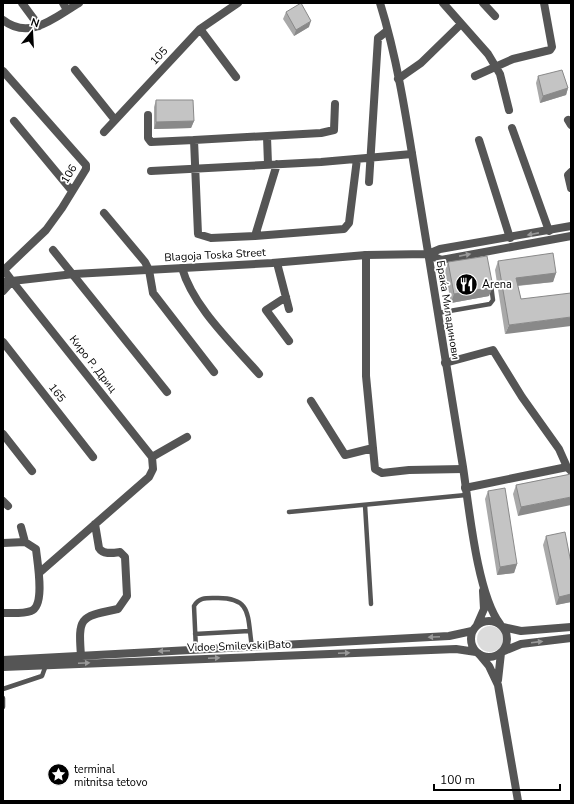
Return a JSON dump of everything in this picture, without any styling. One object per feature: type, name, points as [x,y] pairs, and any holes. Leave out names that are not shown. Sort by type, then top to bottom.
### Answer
[{"type":"street","points":[[22,3],[39,26]]},
{"type":"street","points":[[3,20],[10,25],[22,29],[39,26],[65,6],[79,3]]},
{"type":"street","name":"105","points":[[104,132],[200,29],[238,3]]},
{"type":"street","name":"Браќа Миладинови","points":[[380,3],[398,79],[412,154],[466,492],[484,588]]},
{"type":"street","points":[[443,3],[488,54],[500,74],[509,110]]},
{"type":"street","points":[[483,3],[495,16]]},
{"type":"street","points":[[475,76],[513,59],[550,50],[552,47],[544,3]]},
{"type":"street","points":[[398,79],[421,63],[462,24]]},
{"type":"street","points":[[200,29],[236,77]]},
{"type":"street","points":[[369,182],[378,38],[387,31]]},
{"type":"street","points":[[75,70],[115,120]]},
{"type":"street","name":"106","points":[[3,71],[86,165],[86,169],[46,230],[3,269]]},
{"type":"street","points":[[148,115],[148,138],[151,142],[267,137],[320,133],[334,130],[335,104]]},
{"type":"street","points":[[14,121],[72,191]]},
{"type":"street","points":[[512,128],[549,231]]},
{"type":"street","points":[[255,236],[272,164],[267,137]]},
{"type":"street","points":[[194,140],[198,234],[210,238],[344,229],[349,223],[357,159]]},
{"type":"street","points":[[479,140],[510,238]]},
{"type":"street","points":[[151,171],[357,159],[412,154]]},
{"type":"street","points":[[571,172],[568,175],[571,188]]},
{"type":"street","points":[[104,213],[141,256],[149,270],[153,293],[214,372]]},
{"type":"street","name":"Blagoja Toska Street","points":[[3,282],[74,274],[277,263],[366,255],[428,254],[440,249],[510,238],[571,226]]},
{"type":"street","name":"Blagoja Toska Street","points":[[428,254],[441,260],[486,255],[571,236]]},
{"type":"street","points":[[53,250],[74,274],[167,392]]},
{"type":"street","points":[[366,255],[366,376],[375,469],[382,473],[409,470],[463,469]]},
{"type":"street","points":[[277,263],[289,308]]},
{"type":"street","points":[[182,268],[186,280],[209,316],[259,374]]},
{"type":"street","name":"Киро Р. Дриц","points":[[3,269],[152,457]]},
{"type":"street","points":[[3,292],[12,281]]},
{"type":"street","points":[[286,297],[266,310],[289,341]]},
{"type":"street","name":"165","points":[[3,342],[93,457]]},
{"type":"street","points":[[445,363],[493,350],[522,397],[559,449],[569,469],[466,492]]},
{"type":"street","points":[[311,401],[345,455],[373,448]]},
{"type":"street","points":[[3,434],[32,471]]},
{"type":"street","points":[[39,573],[149,477],[153,469],[152,457],[187,437]]},
{"type":"street","points":[[80,656],[79,630],[83,621],[91,615],[118,610],[127,596],[125,557],[120,552],[105,553],[98,548],[95,524]]},
{"type":"street","points":[[21,527],[25,542]]},
{"type":"street","points":[[3,543],[25,542],[36,548],[40,598],[36,608],[32,611],[3,613]]},
{"type":"street","points":[[484,588],[494,617],[502,626],[507,636],[502,652],[498,685]]},
{"type":"street","points":[[484,588],[484,609],[475,628],[472,645],[489,666],[498,685],[518,801]]},
{"type":"street","points":[[475,628],[489,621],[521,631],[571,627]]},
{"type":"street","name":"Vidoe Smilevski Bato","points":[[3,660],[449,636],[475,628]]},
{"type":"street","points":[[477,653],[490,658],[521,644],[571,638]]},
{"type":"street","name":"Vidoe Smilevski Bato","points":[[3,667],[456,648],[477,653]]},
{"type":"lane","points":[[438,313],[490,304],[493,300],[490,279]]},
{"type":"lane","points":[[289,512],[365,505],[466,492]]},
{"type":"lane","points":[[365,505],[371,604]]},
{"type":"lane","points":[[196,650],[194,606],[197,602],[204,598],[229,597],[242,603],[246,610],[252,647]]},
{"type":"lane","points":[[195,634],[249,631]]},
{"type":"lane","points":[[3,689],[42,676],[46,664]]},
{"type":"lane","points":[[3,698],[3,707]]},
{"type":"shaded area","points":[[490,626],[499,630],[503,639],[499,648],[490,652],[481,648],[477,639],[481,630]]},
{"type":"building","points":[[301,3],[311,21],[296,30],[286,12]]},
{"type":"building","points":[[562,70],[568,88],[543,96],[538,76]]},
{"type":"building","points":[[156,100],[193,100],[194,121],[156,122]]},
{"type":"building","points":[[553,253],[556,273],[516,278],[521,299],[571,293],[571,317],[509,325],[498,261]]},
{"type":"building","name":"Arena","points":[[487,256],[493,287],[454,294],[448,262]]},
{"type":"building","points":[[571,474],[571,497],[521,507],[516,485]]},
{"type":"building","points":[[505,488],[517,564],[500,567],[488,491]]},
{"type":"building","points":[[565,532],[571,563],[571,594],[559,597],[546,536]]},
{"type":"place","name":"Arena","points":[[467,284]]},
{"type":"place","name":"terminal mitnitsa tetovo","points":[[59,775]]}]
